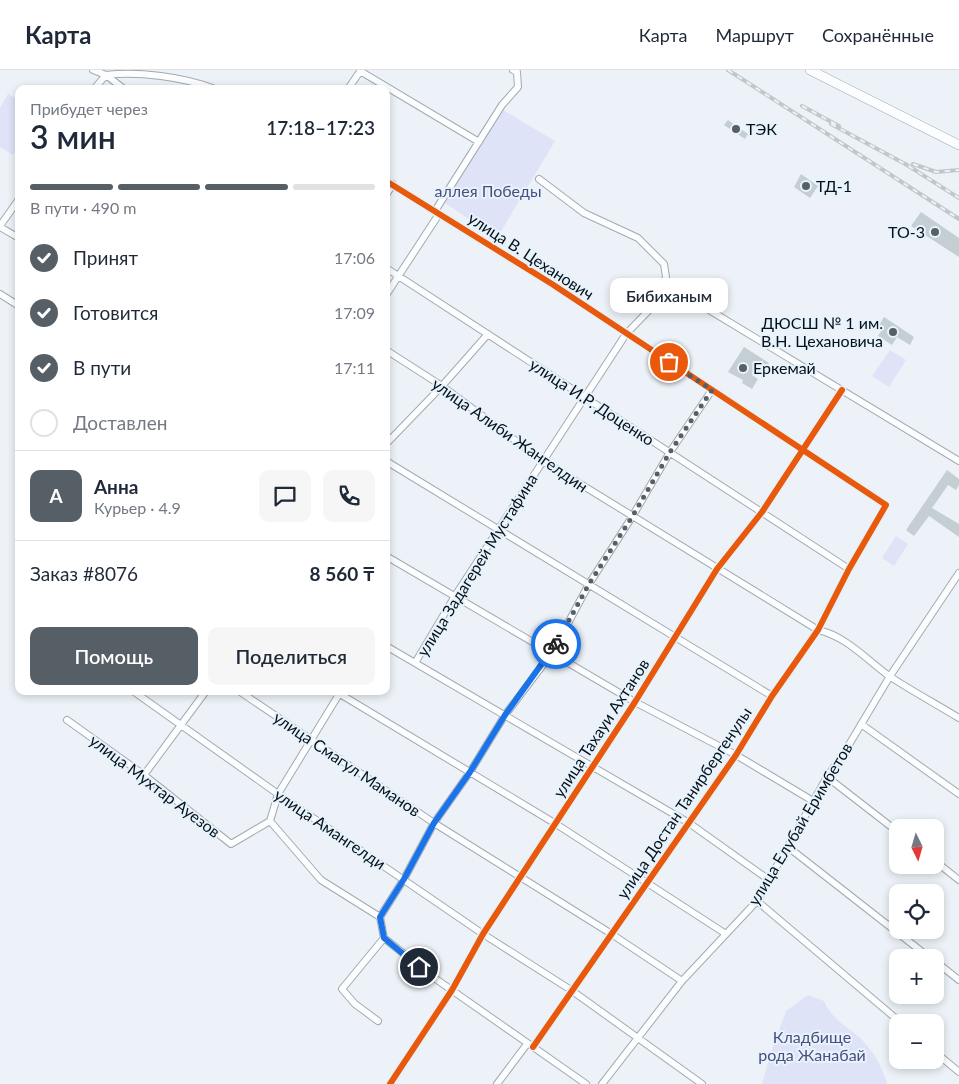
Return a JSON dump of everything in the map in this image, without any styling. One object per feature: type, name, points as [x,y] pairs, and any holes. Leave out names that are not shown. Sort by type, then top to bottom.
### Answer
[{"type":"street","points":[[93,70],[106,75],[119,85]]},
{"type":"street","points":[[390,289],[502,105],[518,87],[517,72],[513,70]]},
{"type":"street","points":[[810,70],[959,145]]},
{"type":"street","points":[[351,85],[361,71],[384,85]]},
{"type":"street","points":[[97,85],[106,75],[126,73],[169,78],[198,85]]},
{"type":"street","points":[[390,88],[479,142]]},
{"type":"street","points":[[539,179],[584,212],[638,238],[664,264],[666,277],[657,302]]},
{"type":"street","name":"улица В. Цеханович","points":[[390,183],[802,448],[886,505]]},
{"type":"street","points":[[15,205],[0,227],[15,236]]},
{"type":"street","name":"улица И.Р. Доценко","points":[[390,270],[849,569]]},
{"type":"street","points":[[0,294],[15,303]]},
{"type":"street","points":[[657,302],[676,295],[691,299],[959,461]]},
{"type":"street","name":"улица Задагерей Мустафина","points":[[415,663],[455,596],[626,334],[657,302]]},
{"type":"street","points":[[390,440],[442,386],[488,334]]},
{"type":"street","name":"улица Алиби Жангелдин","points":[[390,353],[442,386],[543,462],[818,630],[830,633],[842,640],[890,676],[959,718]]},
{"type":"street","points":[[586,1084],[419,967],[384,938],[380,917],[404,879],[434,823],[470,772],[505,715],[552,653],[589,584],[632,517],[670,452],[712,390]]},
{"type":"street","name":"улица Тахауи Ахтанов","points":[[390,1084],[452,990],[483,934],[635,702],[717,569],[762,512],[802,448],[842,390]]},
{"type":"street","points":[[390,463],[772,696]]},
{"type":"street","name":"улица Достан Танирбергенулы","points":[[497,1084],[530,1045],[571,990],[736,755],[772,696],[818,630],[849,569],[886,505]]},
{"type":"street","points":[[390,558],[635,702],[736,755],[814,801]]},
{"type":"street","name":"улица Елубай Еримбетов","points":[[602,1084],[682,981],[757,901],[827,778],[890,676],[959,573]]},
{"type":"street","points":[[390,648],[688,823],[769,880]]},
{"type":"street","name":"улица Амангелди","points":[[139,695],[278,794],[483,934],[571,990],[638,1040],[702,1084]]},
{"type":"street","points":[[144,775],[203,695]]},
{"type":"street","name":"улица Смагул Маманов","points":[[245,695],[434,823],[610,933],[682,981]]},
{"type":"street","points":[[336,695],[278,794],[270,821],[320,880],[380,917]]},
{"type":"street","points":[[343,695],[556,824],[726,934]]},
{"type":"street","name":"улица Мухтар Ауезов","points":[[67,720],[144,775],[231,844],[270,821]]},
{"type":"street","points":[[861,724],[959,794]]},
{"type":"street","points":[[827,778],[889,825]]},
{"type":"street","points":[[788,847],[918,949]]},
{"type":"street","points":[[944,868],[959,880]]},
{"type":"street","points":[[757,901],[891,1014]]},
{"type":"street","points":[[378,1021],[356,1004],[342,989],[384,938]]},
{"type":"street","points":[[944,968],[959,980]]},
{"type":"street","points":[[944,1060],[959,1072]]},
{"type":"green space","points":[[8,94],[15,98],[15,152],[13,155],[0,147],[0,108]]},
{"type":"green space","name":"аллея Победы","points":[[503,110],[555,141],[497,238],[442,201]]},
{"type":"green space","points":[[890,350],[906,360],[889,387],[872,376]]},
{"type":"green space","points":[[896,536],[908,544],[894,566],[882,558]]},
{"type":"green space","name":"Кладбище рода Жанабай","points":[[808,995],[824,1001],[834,1017],[864,1042],[880,1065],[887,1084],[762,1084],[786,1011]]},
{"type":"building","name":"ТЭК","points":[[728,120],[748,134],[745,139],[724,125]]},
{"type":"building","name":"ТД-1","points":[[801,174],[818,186],[810,198],[794,187]]},
{"type":"building","name":"ТО-3","points":[[921,212],[959,238],[959,257],[911,226]]},
{"type":"building","name":"ДЮСШ № 1 им. В.Н. Цехановича","points":[[884,317],[914,337],[910,345],[897,337],[892,345],[878,336],[883,328],[879,325]]},
{"type":"building","name":"Еркемай","points":[[744,347],[769,363],[763,372],[756,367],[752,375],[758,379],[752,389],[742,383],[743,380],[728,372]]},
{"type":"building","points":[[947,470],[959,479],[959,485],[956,490],[948,485],[932,508],[959,524],[959,537],[929,516],[914,536],[906,530]]},
{"type":"railway","points":[[728,70],[959,219]]},
{"type":"railway","points":[[802,106],[839,126]]},
{"type":"railway","points":[[831,124],[907,165],[959,198]]},
{"type":"railway","points":[[913,164],[936,172],[959,170]]},
{"type":"cycle path","points":[[390,183],[552,284],[886,505],[849,569],[818,630],[772,696],[736,755],[533,1047]]},
{"type":"cycle path","points":[[390,1084],[452,990],[483,934],[635,702],[717,569],[762,512],[842,390]]},
{"type":"way so far","points":[[556,644],[589,584],[632,517],[670,452],[712,390],[669,362]]},
{"type":"place","name":"ТЭК","points":[[736,129]]},
{"type":"place","name":"ТД-1","points":[[806,186]]},
{"type":"place","name":"ТО-3","points":[[935,232]]},
{"type":"place","name":"ДЮСШ № 1 им. В.Н. Цехановича","points":[[893,332]]},
{"type":"place","name":"Бибиханым","points":[[669,362]]},
{"type":"place","name":"Еркемай","points":[[743,368]]},
{"type":"route","points":[[419,967],[384,938],[380,917],[404,879],[434,823],[470,772],[505,715],[552,653],[556,644]]}]
